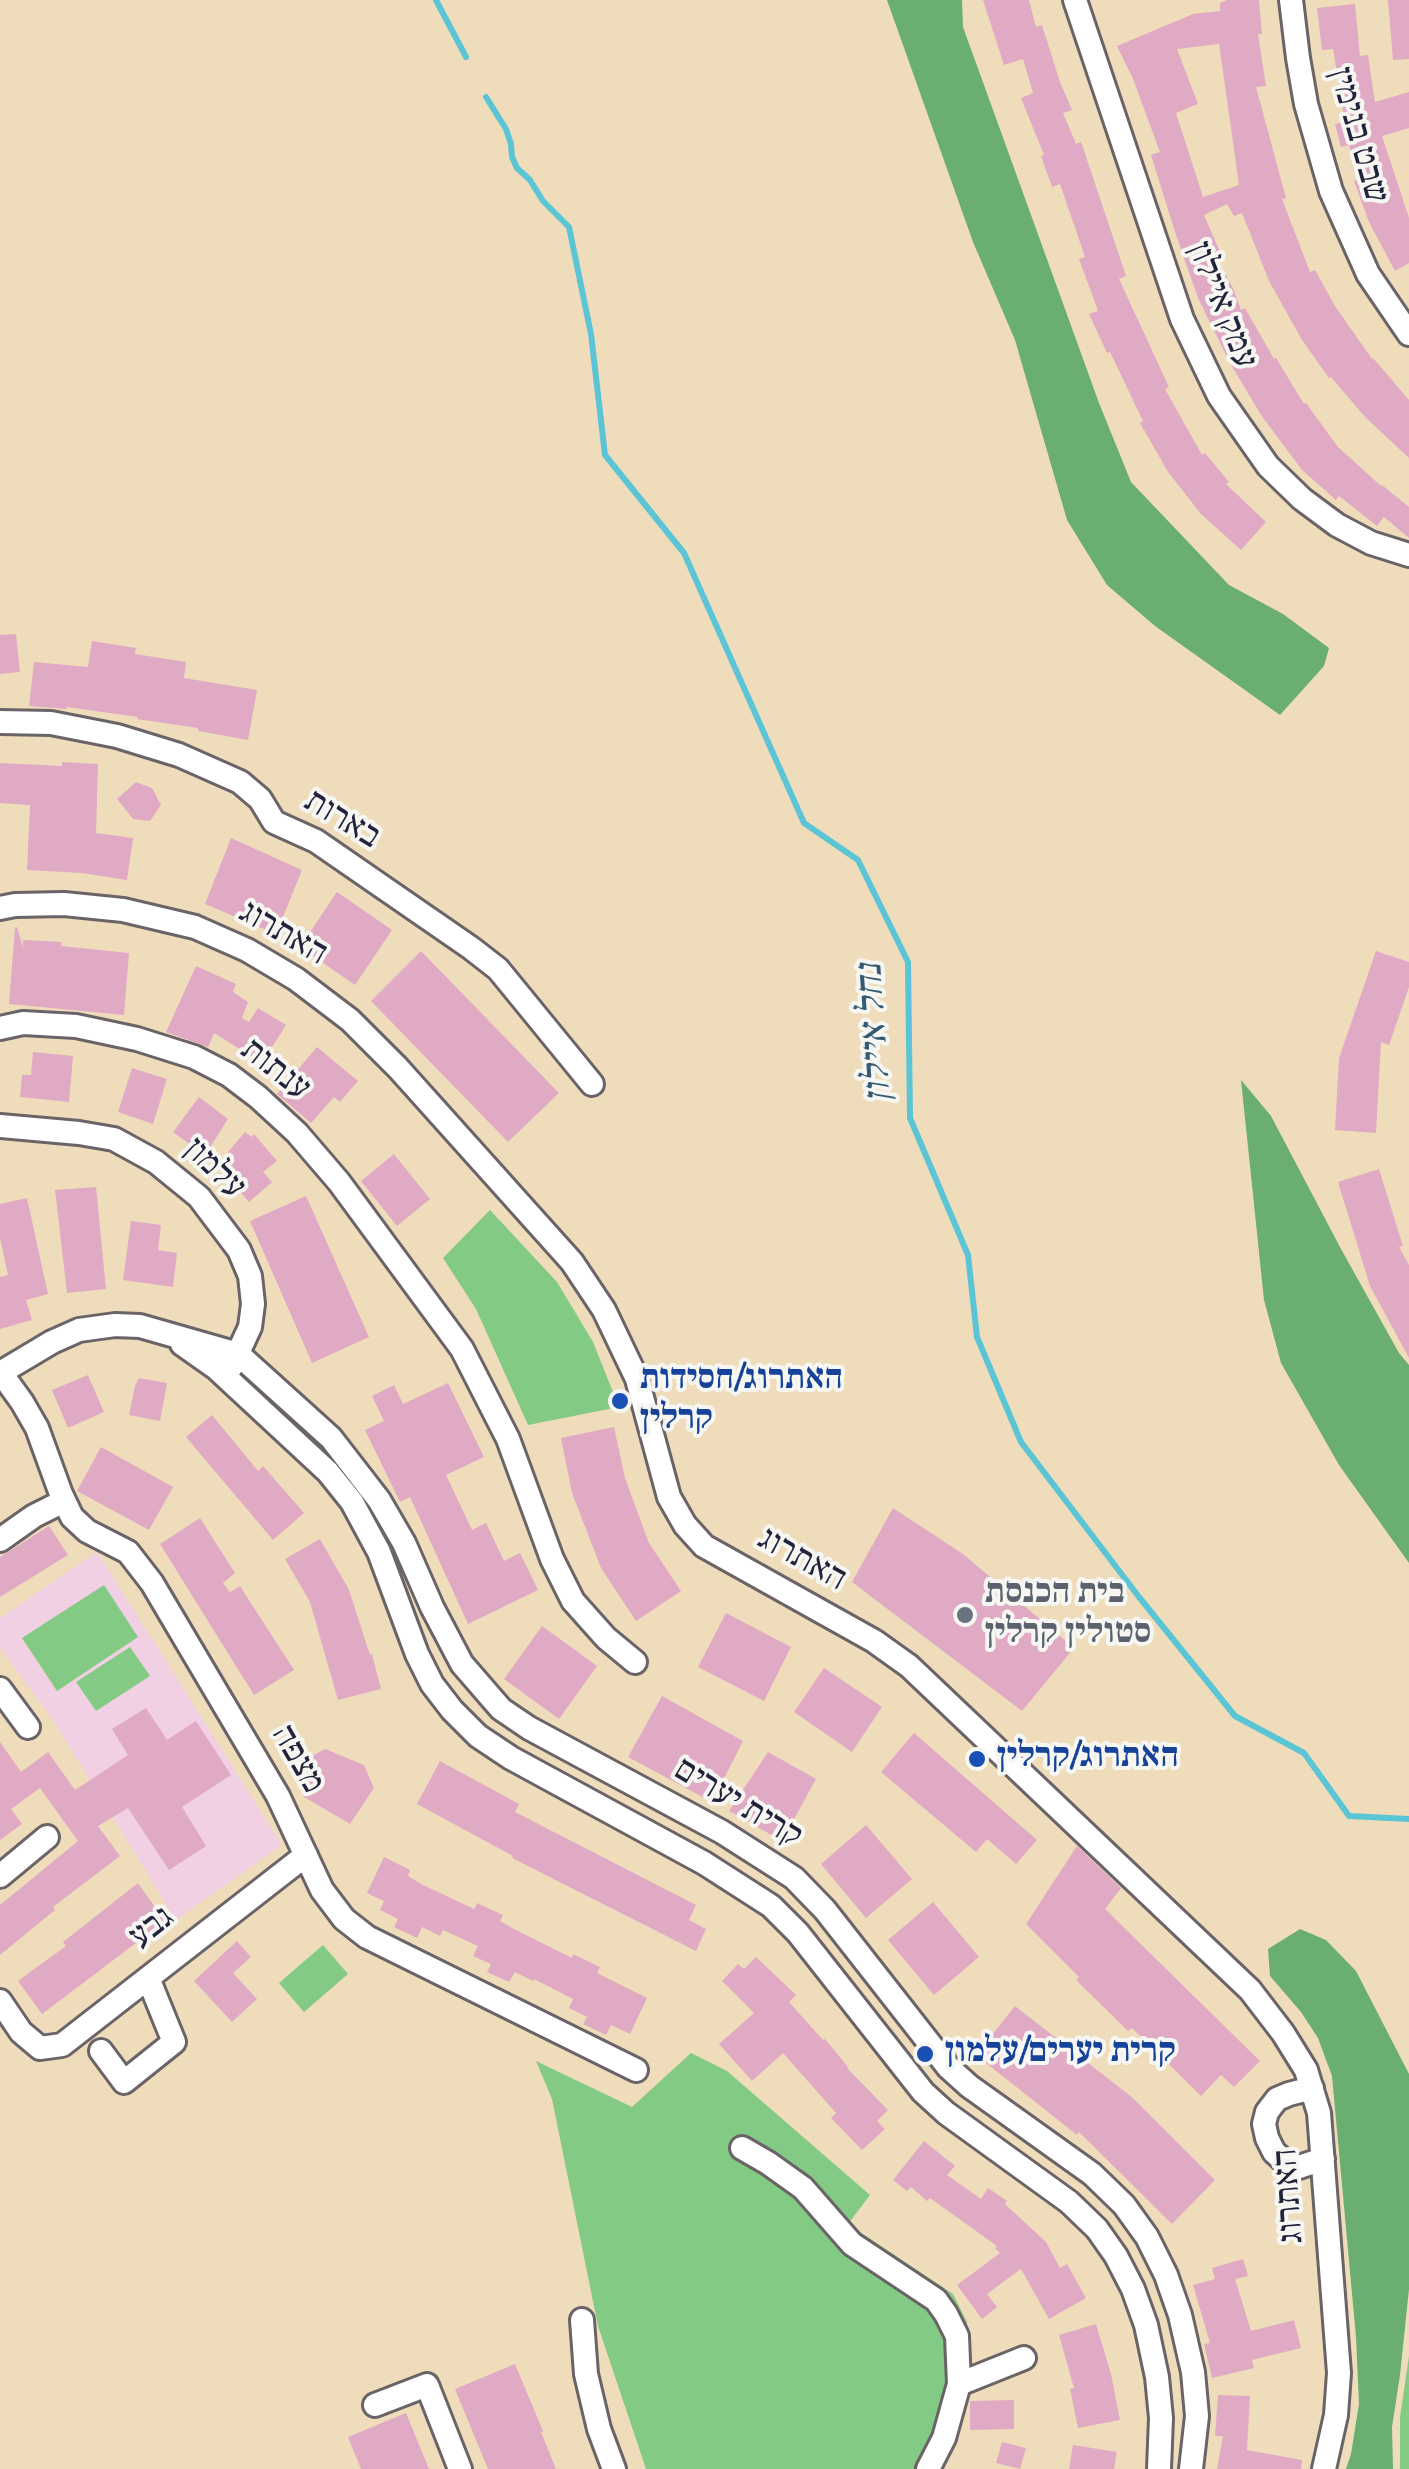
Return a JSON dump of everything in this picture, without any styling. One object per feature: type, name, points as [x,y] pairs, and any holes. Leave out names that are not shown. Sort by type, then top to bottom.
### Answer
[{"type":"street","name":"עמק איילון","points":[[1075,0],[1182,319],[1219,396],[1268,466],[1302,499],[1337,525],[1371,543],[1409,555]]},
{"type":"street","name":"שבט בנימין","points":[[1292,0],[1306,104],[1331,191],[1368,274],[1409,334]]},
{"type":"street","name":"בארות","points":[[0,722],[51,723],[118,736],[179,755],[240,782],[260,799],[274,822],[316,841],[498,969],[592,1084]]},
{"type":"street","name":"האתרוג","points":[[0,908],[64,904],[124,910],[195,927],[247,950],[296,979],[350,1020],[572,1262],[604,1310],[637,1379],[669,1497],[684,1525],[704,1546],[874,1641],[923,1678],[1250,1990],[1306,2070],[1320,2113],[1338,2373],[1336,2415],[1324,2469]]},
{"type":"street","name":"ענתות","points":[[0,1028],[23,1024],[76,1026],[194,1057],[229,1075],[296,1133],[349,1195],[462,1349],[508,1439],[552,1559],[574,1601],[606,1638],[636,1662]]},
{"type":"street","name":"עלמון","points":[[0,1126],[114,1139],[156,1162],[199,1197],[239,1250],[250,1276],[250,1327],[226,1378]]},
{"type":"street","name":"קרית יערים","points":[[0,1373],[79,1330],[140,1326],[238,1354],[330,1438],[379,1500],[462,1664],[501,1709],[722,1832],[794,1878],[825,1910],[948,2067],[1092,2174],[1124,2205],[1166,2274],[1180,2315],[1197,2416],[1190,2469]]},
{"type":"street","name":"קרית יערים","points":[[166,1334],[226,1378],[328,1472],[352,1502],[379,1552],[432,1684],[478,1736],[511,1758],[704,1863],[771,1906],[798,1933],[922,2092],[946,2114],[1069,2202],[1097,2229],[1133,2288],[1146,2325],[1161,2418],[1159,2469]]},
{"type":"street","name":"מצפה","points":[[0,1373],[37,1428],[72,1517],[86,1531],[128,1552],[152,1583],[278,1796],[322,1890],[344,1919],[367,1937],[636,2070]]},
{"type":"street","points":[[0,1540],[64,1501]]},
{"type":"street","points":[[0,1690],[28,1727]]},
{"type":"street","points":[[0,1876],[47,1837]]},
{"type":"street","name":"גבע","points":[[0,2001],[21,2032],[40,2048],[62,2046],[306,1854]]},
{"type":"street","points":[[101,2051],[124,2082],[174,2042],[148,1978]]},
{"type":"street","points":[[1312,2088],[1277,2100],[1267,2112],[1266,2138],[1284,2161],[1300,2167],[1323,2159]]},
{"type":"street","points":[[742,2148],[802,2188],[852,2244],[936,2300],[957,2336],[959,2384],[944,2438],[928,2469]]},
{"type":"street","points":[[582,2320],[586,2374],[614,2469]]},
{"type":"street","points":[[959,2384],[1024,2358]]},
{"type":"street","points":[[375,2405],[427,2385],[460,2469]]},
{"type":"shaded area","points":[[97,1552],[282,1845],[176,1920],[51,1717],[0,1648],[0,1618]]},
{"type":"green space","points":[[887,0],[962,0],[963,27],[1131,482],[1229,585],[1283,614],[1329,648],[1324,666],[1280,715],[1155,626],[1107,585],[1067,520],[1015,340],[973,242]]},
{"type":"green space","points":[[1241,1080],[1271,1116],[1341,1249],[1409,1365],[1409,1563],[1339,1465],[1281,1363],[1264,1300]]},
{"type":"green space","points":[[490,1210],[557,1282],[593,1342],[619,1407],[528,1425],[476,1309],[443,1258]]},
{"type":"green space","points":[[104,1585],[138,1637],[57,1691],[22,1638]]},
{"type":"green space","points":[[130,1647],[150,1676],[96,1711],[76,1682]]},
{"type":"green space","points":[[1300,1929],[1326,1940],[1356,1971],[1409,2074],[1409,2289],[1392,2427],[1393,2469],[1346,2469],[1359,2404],[1332,2076],[1318,2038],[1270,1976],[1268,1949]]},
{"type":"green space","points":[[323,1945],[348,1974],[304,2012],[279,1983]]},
{"type":"green space","points":[[691,2053],[727,2071],[870,2195],[848,2224],[953,2294],[967,2322],[971,2391],[942,2469],[646,2469],[598,2326],[552,2099],[536,2061],[632,2107]]},
{"type":"green space","points":[[1409,2356],[1409,2469],[1400,2469],[1400,2417]]},
{"type":"building","points":[[983,0],[1029,0],[1036,27],[1042,25],[1072,110],[1063,113],[1076,144],[1081,142],[1126,276],[1119,279],[1169,387],[1165,389],[1202,455],[1205,453],[1229,482],[1226,484],[1266,522],[1241,550],[1201,514],[1168,472],[1140,423],[1143,421],[1110,352],[1107,353],[1089,314],[1098,311],[1079,259],[1085,257],[1060,184],[1052,187],[1021,98],[1033,93],[1023,59],[1004,65]]},
{"type":"building","points":[[1259,0],[1262,34],[1258,34],[1266,86],[1256,87],[1286,198],[1282,199],[1310,272],[1315,270],[1372,359],[1409,400],[1409,458],[1329,378],[1269,281],[1242,213],[1234,216],[1227,204],[1204,215],[1223,259],[1218,262],[1241,310],[1245,308],[1304,404],[1338,447],[1409,507],[1409,538],[1384,517],[1377,526],[1339,496],[1336,500],[1302,470],[1261,415],[1198,298],[1151,155],[1160,152],[1117,46],[1193,14],[1220,11],[1220,3]],"holes":[[[1219,44],[1239,185],[1203,197],[1176,113],[1198,104],[1177,49]]]},
{"type":"building","points":[[1388,0],[1409,0],[1409,59],[1393,60]]},
{"type":"building","points":[[1355,4],[1360,56],[1368,55],[1375,102],[1409,92],[1409,128],[1382,136],[1409,218],[1409,263],[1395,271],[1369,222],[1354,181],[1358,180],[1349,145],[1341,147],[1335,124],[1345,122],[1333,49],[1322,50],[1317,8]]},
{"type":"building","points":[[16,634],[20,672],[0,674],[0,635]]},
{"type":"building","points":[[92,641],[136,648],[135,654],[186,662],[184,678],[257,690],[248,740],[138,717],[29,706],[34,662],[88,667]]},
{"type":"building","points":[[62,762],[98,764],[96,833],[133,838],[127,880],[27,870],[30,805],[0,803],[0,763],[62,766]]},
{"type":"building","points":[[136,782],[152,788],[161,805],[150,821],[133,819],[117,799]]},
{"type":"building","points":[[231,838],[302,870],[276,934],[205,904]]},
{"type":"building","points":[[337,892],[392,930],[355,985],[300,947]]},
{"type":"building","points":[[17,927],[23,948],[23,940],[129,953],[124,1015],[9,1004]]},
{"type":"building","points":[[421,951],[559,1093],[508,1142],[371,1001]]},
{"type":"building","points":[[1376,951],[1409,962],[1409,987],[1389,1045],[1381,1042],[1376,1133],[1335,1130],[1339,1058]]},
{"type":"building","points":[[196,966],[236,984],[233,992],[248,1002],[242,1018],[249,1022],[258,1008],[286,1025],[262,1063],[214,1033],[208,1047],[166,1032]]},
{"type":"building","points":[[317,1047],[358,1081],[340,1102],[334,1097],[311,1123],[277,1094]]},
{"type":"building","points":[[33,1052],[73,1056],[69,1102],[20,1097],[22,1075],[31,1075]]},
{"type":"building","points":[[132,1068],[167,1079],[153,1124],[118,1112]]},
{"type":"building","points":[[199,1097],[228,1119],[205,1155],[173,1132]]},
{"type":"building","points":[[245,1132],[252,1137],[254,1134],[277,1161],[263,1172],[272,1182],[249,1202],[217,1165]]},
{"type":"building","points":[[394,1154],[430,1199],[397,1226],[361,1181]]},
{"type":"building","points":[[1379,1169],[1403,1246],[1399,1247],[1409,1265],[1409,1358],[1370,1286],[1338,1182]]},
{"type":"building","points":[[96,1187],[106,1289],[67,1293],[55,1190]]},
{"type":"building","points":[[306,1196],[369,1337],[312,1363],[250,1221]]},
{"type":"building","points":[[27,1198],[48,1294],[26,1300],[32,1320],[0,1329],[0,1277],[8,1275],[0,1238],[0,1204]]},
{"type":"building","points":[[131,1221],[161,1225],[158,1250],[177,1253],[173,1287],[123,1280]]},
{"type":"building","points":[[88,1375],[104,1412],[68,1428],[52,1390]]},
{"type":"building","points":[[139,1378],[167,1383],[160,1421],[129,1415]]},
{"type":"building","points":[[448,1383],[484,1457],[446,1475],[472,1530],[486,1523],[504,1561],[520,1553],[538,1590],[468,1624],[410,1497],[400,1502],[365,1430],[384,1421],[372,1396],[394,1385],[403,1404]]},
{"type":"building","points":[[212,1415],[258,1471],[263,1466],[304,1513],[273,1540],[186,1437]]},
{"type":"building","points":[[614,1427],[625,1478],[649,1543],[681,1591],[636,1621],[601,1568],[572,1493],[561,1438]]},
{"type":"building","points":[[101,1447],[173,1487],[149,1530],[77,1491]]},
{"type":"building","name":"בית הכנסת סטולין קרלין","points":[[893,1508],[963,1554],[1074,1648],[1022,1711],[852,1582]]},
{"type":"building","points":[[200,1518],[235,1573],[223,1583],[230,1592],[240,1586],[294,1670],[254,1695],[160,1544]]},
{"type":"building","points":[[49,1526],[68,1555],[0,1597],[0,1557]]},
{"type":"building","points":[[320,1539],[349,1590],[381,1689],[338,1700],[310,1602],[285,1559]]},
{"type":"building","points":[[726,1613],[791,1647],[764,1701],[698,1667]]},
{"type":"building","points":[[542,1626],[597,1666],[559,1719],[504,1679]]},
{"type":"building","points":[[824,1668],[882,1707],[852,1752],[794,1712]]},
{"type":"building","points":[[662,1696],[743,1741],[712,1802],[628,1757]]},
{"type":"building","points":[[146,1708],[167,1740],[196,1721],[231,1775],[182,1807],[206,1846],[169,1870],[128,1808],[98,1826],[120,1856],[53,1907],[55,1910],[0,1955],[0,1905],[78,1841],[40,1788],[11,1809],[22,1824],[0,1840],[0,1742],[21,1772],[48,1752],[75,1790],[128,1755],[112,1729]]},
{"type":"building","points":[[914,1733],[1037,1840],[1016,1864],[987,1839],[976,1852],[881,1772]]},
{"type":"building","points":[[325,1749],[364,1765],[374,1788],[350,1824],[304,1797],[297,1764]]},
{"type":"building","points":[[768,1752],[816,1779],[782,1841],[729,1811]]},
{"type":"building","points":[[440,1761],[519,1804],[515,1812],[696,1905],[689,1920],[706,1929],[696,1951],[512,1858],[417,1804]]},
{"type":"building","points":[[866,1825],[912,1879],[866,1918],[821,1864]]},
{"type":"building","points":[[1077,1846],[1121,1888],[1105,1909],[1260,2061],[1234,2087],[1221,2075],[1201,2096],[1076,1980],[1079,1977],[1026,1924]]},
{"type":"building","points":[[384,1857],[410,1870],[408,1876],[421,1884],[474,1909],[477,1903],[503,1915],[500,1921],[572,1958],[573,1954],[600,1967],[597,1973],[647,1998],[630,2034],[611,2025],[606,2035],[583,2024],[587,2017],[569,2008],[573,1999],[534,1979],[515,1972],[509,1982],[487,1972],[491,1964],[473,1956],[478,1946],[443,1930],[440,1936],[422,1927],[417,1938],[394,1927],[398,1919],[380,1910],[384,1901],[367,1893]]},
{"type":"building","points":[[138,1883],[165,1921],[42,2014],[18,1981],[66,1946],[63,1942]]},
{"type":"building","points":[[933,1902],[979,1957],[934,1995],[888,1940]]},
{"type":"building","points":[[237,1941],[251,1957],[233,1973],[257,1999],[232,2022],[194,1981]]},
{"type":"building","points":[[756,1957],[796,1995],[789,2002],[888,2110],[877,2121],[885,2129],[862,2150],[831,2118],[836,2113],[783,2053],[752,2081],[719,2044],[754,2013],[722,1981],[738,1964],[744,1969]]},
{"type":"building","points":[[1015,2006],[1133,2098],[1215,2180],[1172,2224],[1079,2132],[1077,2135],[976,2055]]},
{"type":"building","points":[[924,2141],[955,2166],[947,2175],[981,2199],[988,2188],[1007,2201],[1005,2204],[1046,2242],[1060,2268],[1067,2264],[1086,2298],[1049,2319],[1021,2269],[987,2294],[997,2307],[982,2319],[957,2285],[1000,2253],[997,2246],[930,2198],[927,2201],[911,2187],[907,2191],[893,2180]]},
{"type":"building","points":[[1243,2259],[1248,2276],[1235,2279],[1251,2331],[1294,2320],[1301,2348],[1252,2360],[1254,2368],[1212,2378],[1204,2344],[1210,2343],[1193,2285],[1215,2279],[1212,2268]]},
{"type":"building","points":[[1096,2324],[1120,2420],[1078,2428],[1070,2389],[1074,2388],[1059,2335]]},
{"type":"building","points":[[515,2364],[556,2469],[488,2469],[455,2389]]},
{"type":"building","points":[[1218,2395],[1250,2396],[1247,2450],[1302,2460],[1301,2469],[1217,2469],[1223,2436],[1215,2436]]},
{"type":"building","points":[[1014,2400],[1014,2429],[970,2430],[970,2401]]},
{"type":"building","points":[[406,2413],[429,2469],[361,2469],[348,2437]]},
{"type":"building","points":[[1002,2442],[1026,2448],[1020,2469],[996,2463]]},
{"type":"building","points":[[1073,2445],[1117,2452],[1114,2469],[1069,2469]]},
{"type":"waterway","name":"נחל איילון","points":[[436,0],[466,57]]},
{"type":"waterway","name":"נחל איילון","points":[[486,97],[506,129],[517,168],[569,227],[591,334],[605,455],[684,553],[804,823],[858,860],[908,962],[910,1118],[968,1255],[977,1337],[1021,1442],[1235,1716],[1304,1753],[1349,1816],[1409,1819]]},
{"type":"place","name":"האתרוג/חסידות קרלין","points":[[620,1401]]},
{"type":"place","name":"בית הכנסת סטולין קרלין","points":[[965,1615]]},
{"type":"place","name":"האתרוג/קרלין","points":[[977,1759]]},
{"type":"place","name":"קרית יערים/עלמון","points":[[925,2054]]}]
